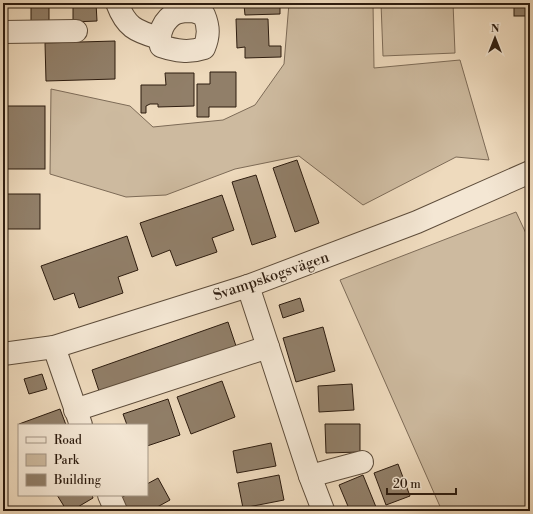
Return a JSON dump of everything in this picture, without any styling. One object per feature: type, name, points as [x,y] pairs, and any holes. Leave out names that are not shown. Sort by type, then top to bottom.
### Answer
[{"type":"street","points":[[117,3],[123,18],[139,32],[159,38]]},
{"type":"street","points":[[3,32],[66,27]]},
{"type":"street","name":"Svampskogsvägen","points":[[3,354],[54,347],[248,286],[417,222],[530,172]]},
{"type":"street","points":[[248,286],[310,476],[323,510]]},
{"type":"street","points":[[54,347],[78,417],[268,348]]},
{"type":"street","points":[[310,476],[362,462]]},
{"type":"street","points":[[109,496],[116,511]]},
{"type":"green space","points":[[289,3],[373,3],[374,68],[460,60],[489,160],[456,157],[363,205],[299,156],[235,169],[166,195],[126,197],[50,174],[51,89],[130,106],[153,127],[223,120],[255,105],[284,64]]},
{"type":"green space","points":[[381,3],[453,3],[455,53],[383,56]]},
{"type":"green space","points":[[516,212],[530,242],[530,511],[442,511],[340,280]]},
{"type":"building","points":[[31,3],[49,3],[49,22],[31,23]]},
{"type":"building","points":[[73,3],[96,3],[97,21],[73,22]]},
{"type":"building","points":[[233,3],[280,3],[280,14],[245,15],[244,5],[233,5]]},
{"type":"building","points":[[514,3],[530,3],[530,16],[514,16]]},
{"type":"building","points":[[236,19],[268,19],[269,46],[281,46],[281,57],[245,58],[245,47],[237,48]]},
{"type":"building","points":[[115,41],[115,79],[46,81],[45,43]]},
{"type":"building","points":[[210,72],[236,72],[236,107],[209,107],[209,117],[197,117],[197,84],[210,84]]},
{"type":"building","points":[[165,73],[194,73],[194,106],[158,107],[158,104],[150,104],[146,106],[146,113],[141,113],[141,85],[166,85]]},
{"type":"building","points":[[6,106],[45,106],[45,169],[6,169]]},
{"type":"building","points":[[297,160],[319,223],[295,232],[273,168]]},
{"type":"building","points":[[256,175],[276,237],[252,245],[232,182]]},
{"type":"building","points":[[3,194],[40,194],[40,229],[3,229]]},
{"type":"building","points":[[222,195],[234,230],[212,238],[217,252],[176,266],[170,250],[152,257],[140,223]]},
{"type":"building","points":[[127,236],[138,270],[118,277],[123,293],[79,308],[74,293],[54,300],[41,266]]},
{"type":"building","points":[[300,298],[304,311],[283,318],[279,305]]},
{"type":"building","points":[[228,322],[236,346],[100,394],[92,370]]},
{"type":"building","points":[[323,327],[335,371],[296,382],[283,338]]},
{"type":"building","points":[[42,374],[47,389],[29,394],[24,379]]},
{"type":"building","points":[[222,381],[235,417],[191,434],[177,397]]},
{"type":"building","points":[[352,384],[354,410],[319,412],[318,386]]},
{"type":"building","points":[[168,399],[180,435],[148,446],[148,424],[127,424],[123,414]]},
{"type":"building","points":[[60,409],[66,424],[19,424]]},
{"type":"building","points":[[325,424],[360,424],[360,452],[326,453]]},
{"type":"building","points":[[271,443],[276,466],[237,473],[233,451]]},
{"type":"building","points":[[398,464],[410,496],[386,505],[374,473]]},
{"type":"building","points":[[279,475],[284,500],[243,508],[238,483]]},
{"type":"building","points":[[363,475],[376,507],[366,511],[350,511],[339,485]]},
{"type":"building","points":[[158,478],[170,500],[150,511],[128,511],[121,498],[124,496],[148,496],[148,483]]},
{"type":"building","points":[[58,496],[92,496],[93,498],[71,511],[67,511]]}]
